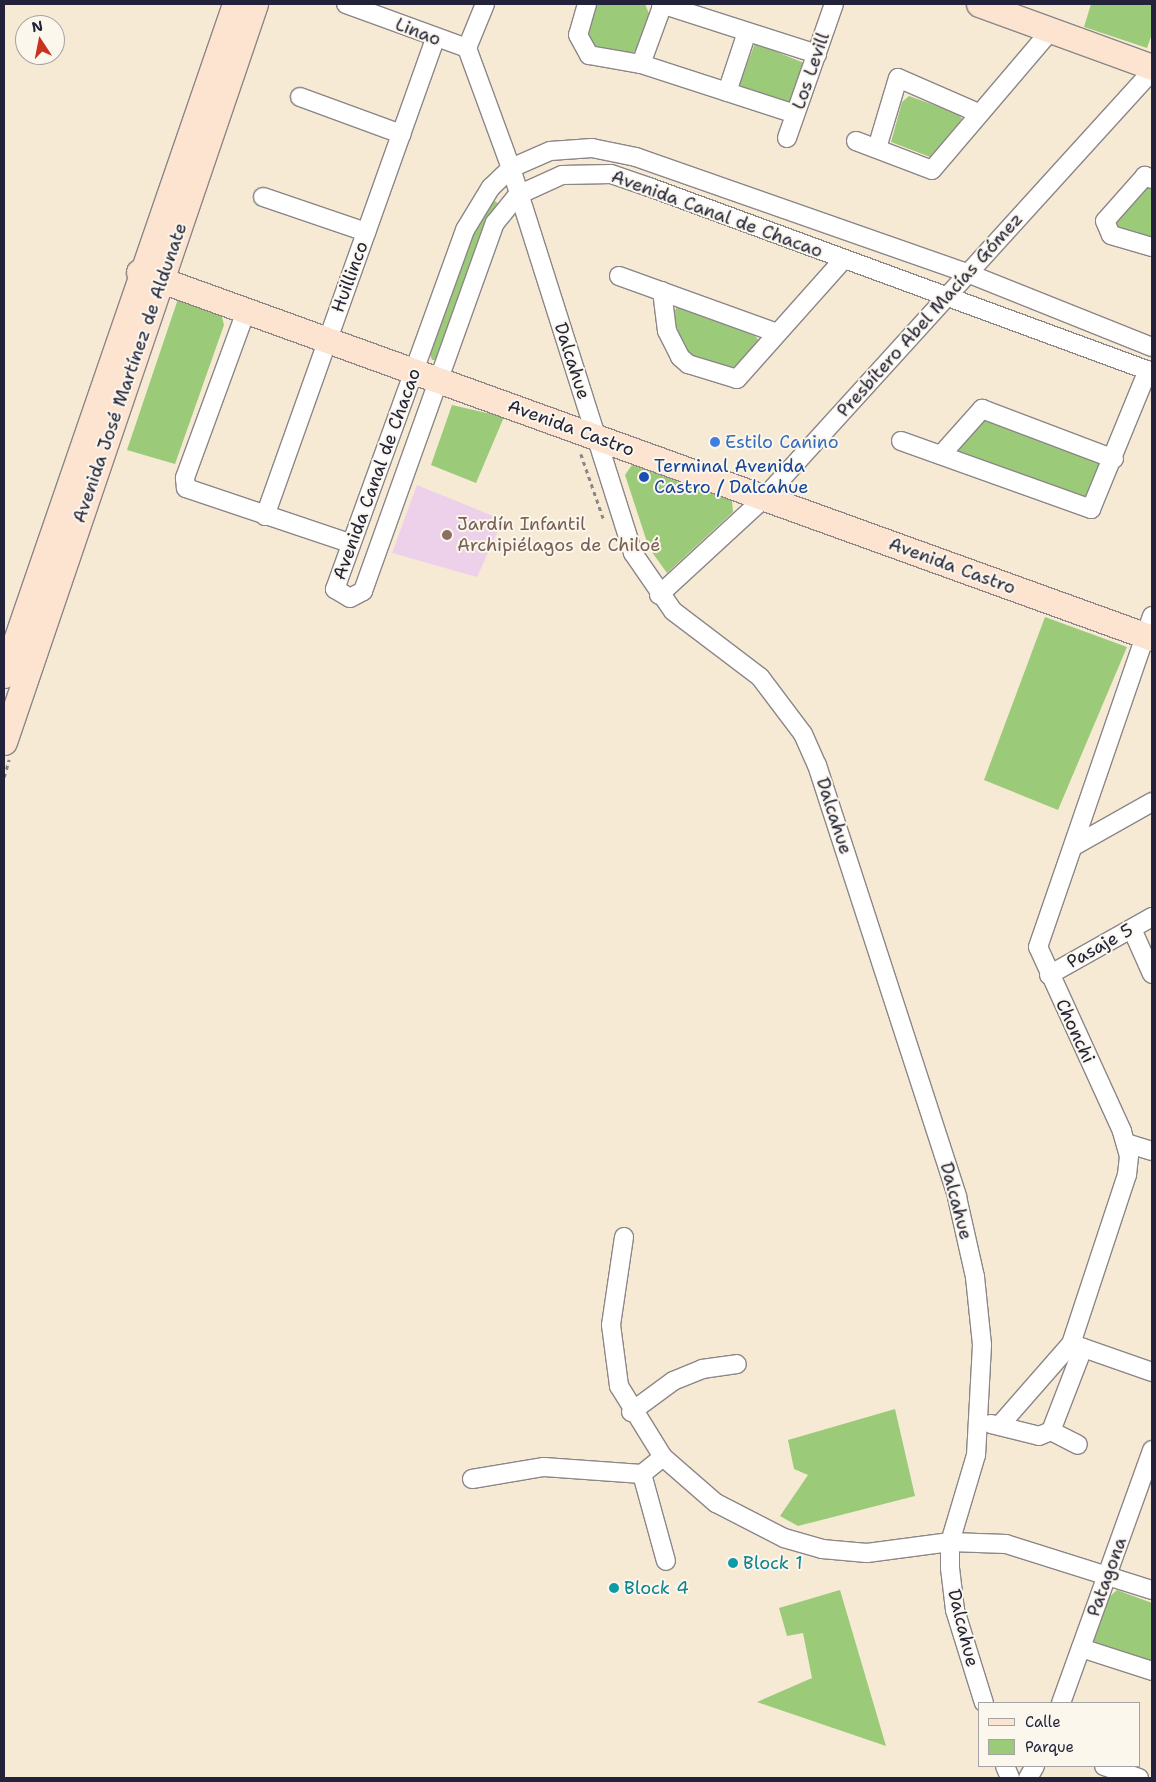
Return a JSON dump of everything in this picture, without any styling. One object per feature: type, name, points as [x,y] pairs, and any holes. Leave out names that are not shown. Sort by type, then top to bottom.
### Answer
[{"type":"street","name":"Avenida José Martínez de Aldunate","points":[[4,742],[235,4]]},
{"type":"street","name":"Avenida José Martínez de Aldunate","points":[[4,675],[150,276],[255,4]]},
{"type":"street","name":"Linao","points":[[346,4],[435,39],[465,48]]},
{"type":"street","points":[[465,48],[485,4]]},
{"type":"street","points":[[587,4],[578,28],[580,42],[589,55],[641,64],[795,114]]},
{"type":"street","points":[[641,64],[662,4],[817,54]]},
{"type":"street","name":"Los Levill","points":[[787,138],[834,4]]},
{"type":"street","points":[[980,4],[1152,69]]},
{"type":"street","points":[[856,141],[932,170],[978,114],[1052,30]]},
{"type":"street","points":[[727,92],[747,32]]},
{"type":"street","name":"Huillinco","points":[[265,516],[435,39]]},
{"type":"street","name":"Dalcahue","points":[[465,48],[511,168],[633,553],[659,595],[686,623],[760,677],[789,713],[817,765],[958,1197],[975,1277],[982,1345],[974,1391],[980,1423],[976,1455],[950,1542],[955,1610],[984,1702]]},
{"type":"street","name":"Presbítero Abel Macías Gómez","points":[[659,595],[764,498],[1152,69]]},
{"type":"street","points":[[877,148],[898,78],[978,114]]},
{"type":"street","points":[[300,97],[401,134]]},
{"type":"street","name":"Avenida Canal de Chacao","points":[[1150,371],[611,174],[562,175],[518,195],[486,240],[426,376],[349,543],[335,589],[350,598],[363,591],[426,376],[465,230],[491,187],[511,168],[550,151],[610,150],[967,273],[1152,347]]},
{"type":"street","points":[[1149,177],[1108,214],[1108,232],[1152,247]]},
{"type":"street","points":[[263,197],[366,232]]},
{"type":"street","points":[[662,291],[670,341],[688,364],[737,379],[844,259]]},
{"type":"street","name":"Avenida Castro","points":[[150,276],[764,498],[1150,630]]},
{"type":"street","points":[[619,276],[777,333]]},
{"type":"street","points":[[246,311],[185,484],[189,490],[349,543]]},
{"type":"street","points":[[901,441],[1091,509],[1150,371]]},
{"type":"street","points":[[941,455],[982,409],[1114,459]]},
{"type":"street","name":"Chonchi","points":[[1000,1425],[1077,1346],[1123,1195],[1126,1143],[1048,975],[1038,947],[1150,630]]},
{"type":"street","points":[[1074,846],[1152,802]]},
{"type":"street","name":"Pasaje 5","points":[[1048,975],[1152,917]]},
{"type":"street","points":[[1132,928],[1152,974]]},
{"type":"street","points":[[1126,1143],[1152,1152]]},
{"type":"street","points":[[624,1238],[612,1306],[611,1342],[617,1380],[631,1412],[663,1457],[716,1503],[802,1544],[867,1553],[950,1542],[1006,1544],[1152,1590]]},
{"type":"street","points":[[1051,1431],[1077,1346],[1152,1372]]},
{"type":"street","points":[[631,1412],[673,1381],[702,1369],[737,1364]]},
{"type":"street","points":[[980,1423],[1000,1425],[1039,1436],[1051,1431]]},
{"type":"street","points":[[1051,1431],[1078,1445]]},
{"type":"street","name":"Patagona","points":[[1061,1702],[1152,1450]]},
{"type":"street","points":[[472,1479],[552,1467],[642,1474],[663,1457]]},
{"type":"street","points":[[642,1474],[666,1561]]},
{"type":"street","points":[[1081,1648],[1152,1671]]},
{"type":"street","points":[[1028,1778],[1035,1767]]},
{"type":"street","points":[[1107,1767],[1139,1778]]},
{"type":"path","points":[[573,429],[604,522]]},
{"type":"shaded area","name":"Jardín Infantil Archipiélagos de Chiloé","points":[[417,485],[503,520],[477,577],[392,553]]},
{"type":"green space","points":[[595,4],[645,4],[650,16],[638,50],[628,54],[596,49],[586,40]]},
{"type":"green space","points":[[1091,4],[1152,4],[1152,34],[1147,48],[1084,27]]},
{"type":"green space","points":[[755,43],[804,63],[792,104],[738,88]]},
{"type":"green space","points":[[909,96],[959,114],[962,119],[930,157],[891,142],[902,102]]},
{"type":"green space","points":[[1152,184],[1152,240],[1119,228],[1115,222],[1142,185]]},
{"type":"green space","points":[[493,200],[499,204],[437,360],[432,360],[430,354],[476,226]]},
{"type":"green space","points":[[178,299],[221,313],[224,325],[175,464],[127,450]]},
{"type":"green space","points":[[678,305],[755,336],[760,342],[731,370],[692,356],[683,347],[673,314]]},
{"type":"green space","points":[[452,405],[504,417],[476,483],[431,465]]},
{"type":"green space","points":[[984,418],[1103,461],[1090,501],[957,452]]},
{"type":"green space","points":[[632,465],[732,501],[733,512],[667,573],[649,548],[625,475]]},
{"type":"green space","points":[[1045,617],[1127,647],[1058,810],[984,780]]},
{"type":"green space","points":[[895,1409],[915,1496],[798,1526],[780,1516],[808,1475],[794,1469],[788,1440]]},
{"type":"green space","points":[[840,1590],[886,1746],[757,1702],[812,1678],[803,1633],[787,1636],[779,1608]]},
{"type":"green space","points":[[1117,1590],[1152,1603],[1152,1671],[1091,1650],[1107,1599]]},
{"type":"place","name":"Estilo Canino","points":[[715,442]]},
{"type":"place","name":"Terminal Avenida Castro / Dalcahue","points":[[644,477]]},
{"type":"place","name":"Jardín Infantil Archipiélagos de Chiloé","points":[[447,535]]},
{"type":"place","name":"Block 1","points":[[733,1563]]},
{"type":"place","name":"Block 4","points":[[614,1588]]}]
